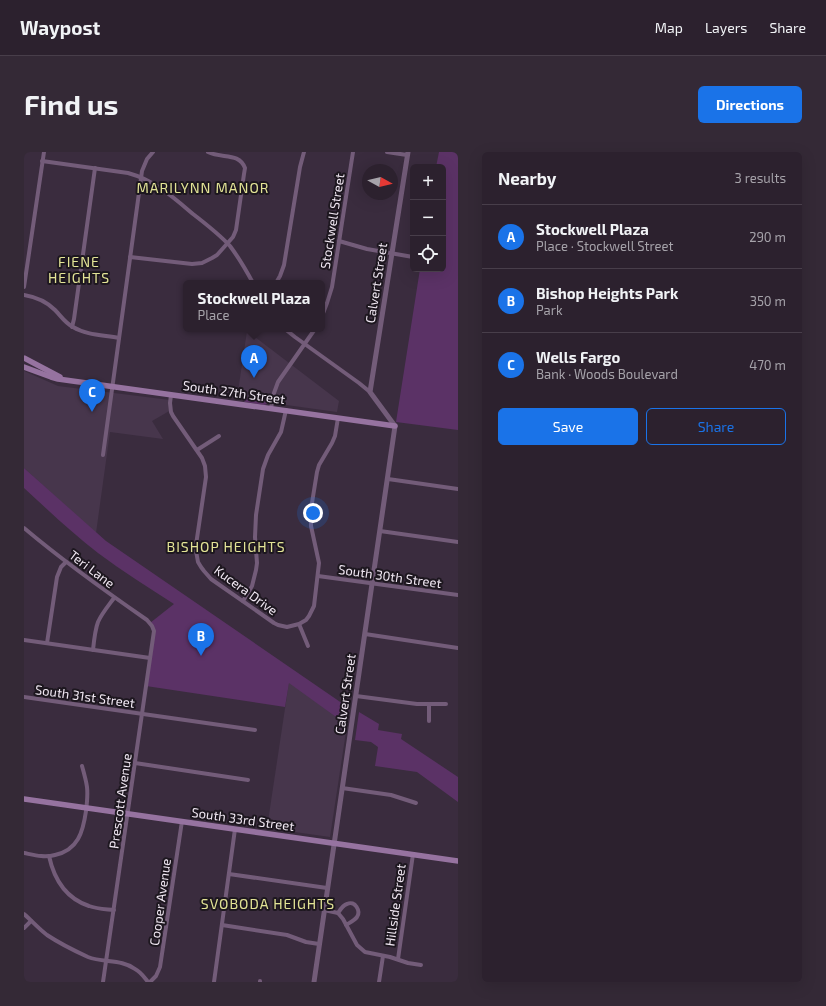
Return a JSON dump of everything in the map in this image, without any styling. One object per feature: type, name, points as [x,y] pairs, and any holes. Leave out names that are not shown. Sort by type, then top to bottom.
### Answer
[{"type":"main road","name":"South 27th Street","points":[[24,358],[58,376],[70,380]]},
{"type":"main road","points":[[27,368],[41,367]]},
{"type":"main road","name":"South 27th Street","points":[[27,368],[51,377],[70,380],[395,426]]},
{"type":"main road","name":"South 33rd Street","points":[[24,799],[458,861]]},
{"type":"street","points":[[24,287],[44,152]]},
{"type":"street","points":[[103,454],[141,177],[144,163],[153,152]]},
{"type":"street","points":[[130,257],[197,264],[212,258],[221,252],[228,244],[236,230],[244,180],[244,168],[242,162],[238,158],[215,155],[208,152]]},
{"type":"street","points":[[278,280],[284,265],[300,167],[304,152]]},
{"type":"street","name":"Stockwell Street","points":[[325,309],[332,287],[353,152]]},
{"type":"street","points":[[387,152],[408,154]]},
{"type":"street","name":"Calvert Street","points":[[370,392],[408,154]]},
{"type":"street","points":[[42,161],[128,173],[141,177],[152,183],[166,192],[214,230],[238,257],[251,280]]},
{"type":"street","points":[[72,327],[95,168]]},
{"type":"street","points":[[339,241],[359,248],[410,256]]},
{"type":"street","points":[[24,295],[38,298],[46,302],[64,321],[72,327],[87,333],[119,338]]},
{"type":"street","points":[[289,332],[370,392],[395,426]]},
{"type":"street","points":[[271,408],[278,382],[313,332]]},
{"type":"street","name":"Kucera Drive","points":[[171,395],[170,408],[173,416],[204,461],[206,472],[196,545],[197,556],[201,567],[207,575],[278,625],[287,626],[299,624]]},
{"type":"street","points":[[243,601],[252,586],[256,570],[256,521],[263,469],[268,455],[281,432],[286,410]]},
{"type":"street","points":[[379,424],[386,420],[384,412]]},
{"type":"street","points":[[308,646],[299,624],[306,620],[314,606],[320,563],[311,526],[311,510],[317,472],[335,436],[338,418]]},
{"type":"street","name":"Calvert Street","points":[[314,982],[395,426]]},
{"type":"street","points":[[197,450],[219,436]]},
{"type":"street","points":[[388,479],[458,489]]},
{"type":"street","name":"Teri Lane","points":[[24,528],[66,562],[150,623]]},
{"type":"street","points":[[380,531],[458,542]]},
{"type":"street","points":[[47,643],[57,576],[66,562]]},
{"type":"street","name":"South 30th Street","points":[[318,576],[458,595]]},
{"type":"street","points":[[93,650],[98,623],[114,598]]},
{"type":"street","name":"Prescott Avenue","points":[[103,982],[154,635],[150,623]]},
{"type":"street","points":[[365,634],[458,648]]},
{"type":"street","points":[[24,640],[150,658]]},
{"type":"street","points":[[356,696],[408,704],[446,704]]},
{"type":"street","name":"South 31st Street","points":[[24,697],[255,730]]},
{"type":"street","points":[[429,704],[429,721]]},
{"type":"street","points":[[135,763],[248,780]]},
{"type":"street","points":[[24,854],[49,856],[64,852],[77,841],[84,826],[86,807],[87,788],[82,766]]},
{"type":"street","points":[[342,788],[391,795],[416,803]]},
{"type":"street","name":"Cooper Avenue","points":[[149,982],[156,976],[160,967],[182,821]]},
{"type":"street","points":[[214,982],[235,829]]},
{"type":"street","name":"Hillside Street","points":[[398,960],[412,854]]},
{"type":"street","points":[[49,856],[51,866],[57,880],[70,896],[89,906],[114,910]]},
{"type":"street","points":[[229,874],[327,888]]},
{"type":"street","points":[[338,913],[345,904],[348,903],[357,907],[357,917],[346,925]]},
{"type":"street","points":[[324,910],[338,913],[362,951],[421,966]]},
{"type":"street","points":[[24,914],[41,930],[56,941],[97,960],[132,967],[149,982]]},
{"type":"street","points":[[24,928],[31,921]]},
{"type":"street","points":[[222,925],[287,935],[306,942],[319,944]]},
{"type":"street","points":[[379,982],[383,956]]},
{"type":"shaded area","points":[[439,152],[458,152],[458,430],[396,422],[420,272],[446,272],[446,164],[437,164]]},
{"type":"shaded area","points":[[247,332],[248,332],[339,401],[337,412],[237,398]]},
{"type":"shaded area","points":[[24,371],[58,386],[170,400],[171,410],[152,421],[163,439],[110,432],[96,533],[24,468]]},
{"type":"shaded area","points":[[243,398],[268,401],[267,404],[264,405],[245,402]]},
{"type":"shaded area","points":[[24,468],[106,541],[349,708],[347,725],[289,683],[285,707],[146,686],[154,635],[150,623],[174,604],[98,553],[51,513],[24,488]]},
{"type":"shaded area","points":[[289,682],[347,725],[330,837],[267,828]]},
{"type":"shaded area","points":[[359,712],[379,724],[378,730],[402,734],[401,739],[458,777],[458,802],[417,772],[375,766],[378,747],[371,742],[355,740]]},
{"type":"place","name":"Stockwell Plaza","points":[[254,378]]},
{"type":"place","name":"Wells Fargo","points":[[92,412]]},
{"type":"place","name":"Bishop Heights Park","points":[[201,656]]},
{"type":"district","name":"MARILYNN MANOR","points":[[203,188]]},
{"type":"district","name":"FIENE HEIGHTS","points":[[79,270]]},
{"type":"district","name":"BISHOP HEIGHTS","points":[[226,547]]},
{"type":"district","name":"SVOBODA HEIGHTS","points":[[268,904]]}]
